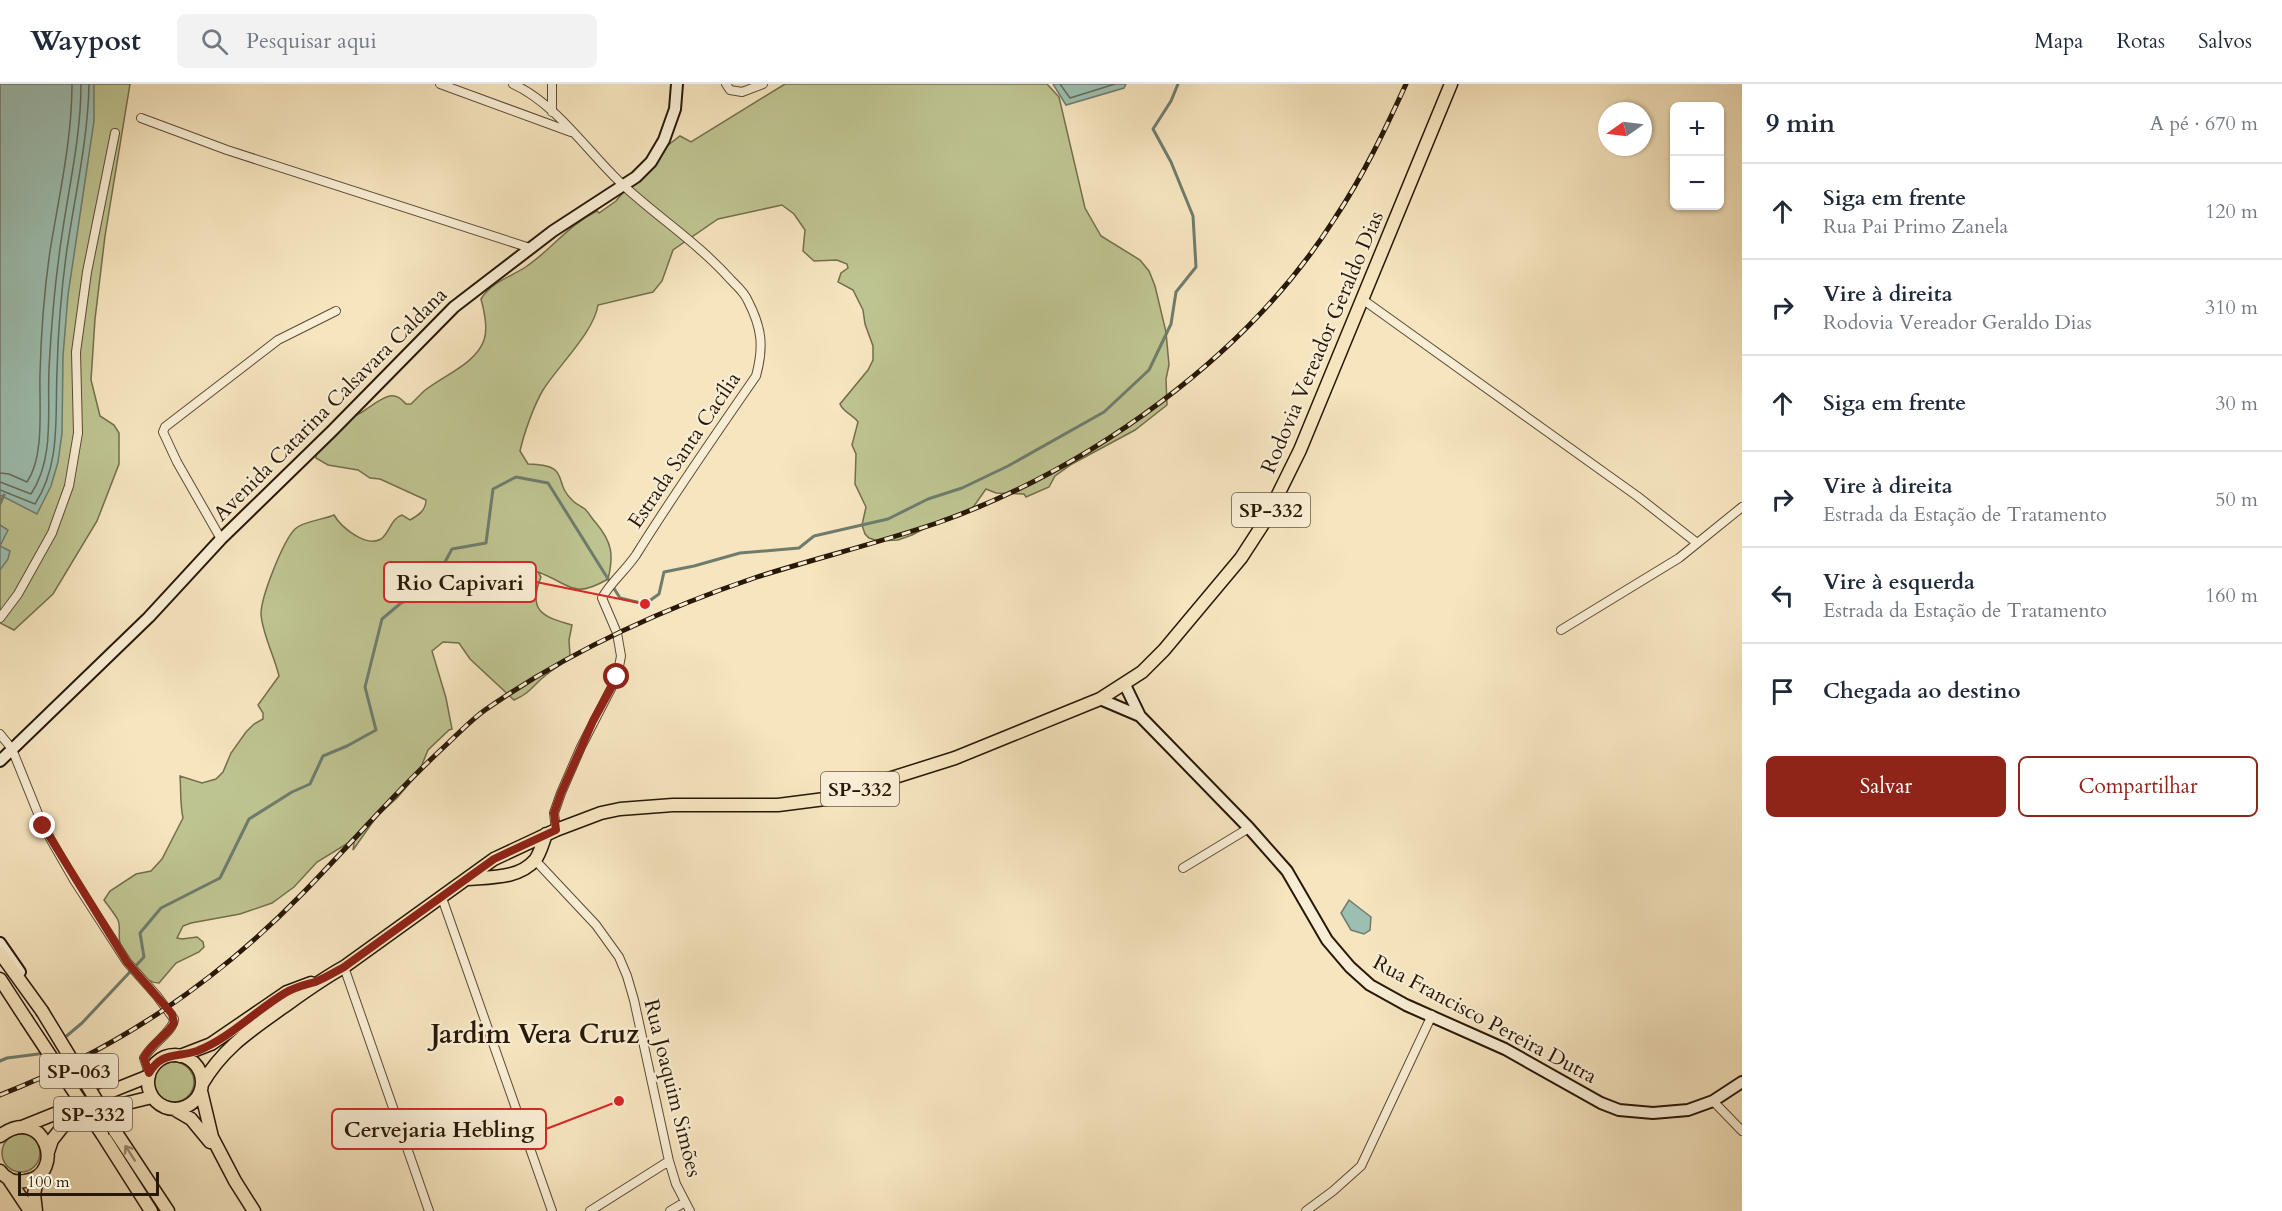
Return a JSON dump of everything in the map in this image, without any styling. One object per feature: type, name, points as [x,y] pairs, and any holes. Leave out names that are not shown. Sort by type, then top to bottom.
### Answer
[{"type":"main road","name":"Rodovia Vereador Geraldo Dias","points":[[201,1087],[213,1065],[230,1046],[318,981],[344,967],[494,859],[551,832],[601,813],[620,809],[673,805],[778,805],[825,799],[955,758],[1100,699],[1143,672],[1241,558],[1258,534],[1300,450],[1452,85]]},
{"type":"main road","points":[[467,879],[520,872],[535,860],[551,832]]},
{"type":"main road","points":[[520,846],[528,851],[535,860]]},
{"type":"main road","points":[[494,859],[500,876]]},
{"type":"main road","name":"SP-063","points":[[0,953],[41,1009],[168,1211]]},
{"type":"main road","name":"SP-063","points":[[0,980],[151,1211]]},
{"type":"main road","name":"Rodovia Vereador Geraldo Dias","points":[[180,1056],[211,1044],[287,992],[318,981]]},
{"type":"main road","name":"SP-332","points":[[180,1056],[171,1055],[154,1064],[149,1074],[149,1090],[152,1097],[166,1108],[174,1109],[190,1104],[201,1087]]},
{"type":"main road","points":[[180,1056],[189,1059],[201,1074],[201,1087],[209,1129],[220,1154],[254,1211]]},
{"type":"main road","name":"SP-332","points":[[0,1136],[9,1129],[22,1127],[44,1116],[120,1089],[149,1074]]},
{"type":"main road","name":"SP-332","points":[[38,1176],[46,1165],[52,1140],[63,1126],[118,1104],[152,1097]]},
{"type":"main road","points":[[174,1109],[191,1119],[220,1154]]},
{"type":"main road","name":"SP-332","points":[[22,1127],[40,1134],[46,1142],[48,1152]]},
{"type":"main road","points":[[3,1175],[23,1182],[38,1176]]},
{"type":"main road","points":[[3,1175],[30,1211]]},
{"type":"main road","points":[[36,1211],[34,1194],[38,1176]]},
{"type":"street","points":[[440,84],[576,134]]},
{"type":"street","name":"Estrada Santa Cacília","points":[[513,84],[552,112],[576,134],[623,186],[717,264],[748,299],[759,327],[762,354],[756,376],[675,491],[625,571],[606,592],[603,602],[617,633],[621,656],[617,677],[593,721],[561,793],[554,813],[551,832]]},
{"type":"street","points":[[552,84],[552,112]]},
{"type":"street","name":"Avenida Catarina Calsavara Caldana","points":[[0,761],[149,617],[221,539],[454,307],[553,231],[636,177],[651,162],[664,140],[675,109],[677,84]]},
{"type":"street","points":[[726,84],[730,90],[742,92],[763,84]]},
{"type":"street","points":[[141,118],[227,150],[530,248]]},
{"type":"street","points":[[0,618],[18,594],[52,533],[69,486],[78,433],[76,352],[87,272],[115,133]]},
{"type":"street","points":[[1362,299],[1637,496],[1697,543]]},
{"type":"street","points":[[221,539],[177,462],[163,432],[165,427],[278,340],[336,311]]},
{"type":"street","points":[[1561,630],[1679,558],[1742,507]]},
{"type":"street","name":"Rua Francisco Pereira Dutra","points":[[1125,685],[1140,716],[1249,828],[1287,871],[1327,940],[1350,967],[1370,985],[1406,1005],[1505,1049],[1601,1103],[1619,1110],[1653,1113],[1688,1110],[1713,1101],[1742,1082]]},
{"type":"street","name":"Rua Francisco Pereira Dutra","points":[[1100,699],[1140,716]]},
{"type":"street","points":[[0,734],[12,749],[43,826],[85,898],[127,962],[172,1014],[174,1023],[148,1050],[144,1058],[149,1074]]},
{"type":"street","points":[[1184,868],[1249,828]]},
{"type":"street","name":"Rua Joaquim Simões","points":[[535,860],[596,925],[619,957],[633,1000],[669,1161],[676,1184],[690,1211]]},
{"type":"street","points":[[442,898],[552,1211]]},
{"type":"street","points":[[0,943],[22,975],[41,1009]]},
{"type":"street","points":[[344,967],[429,1211]]},
{"type":"street","points":[[1306,1211],[1340,1186],[1361,1166],[1432,1015]]},
{"type":"street","points":[[1713,1101],[1742,1131]]},
{"type":"street","points":[[590,1211],[669,1161]]},
{"type":"street","points":[[670,1211],[685,1202]]},
{"type":"green space","points":[[0,84],[130,84],[105,236],[95,319],[91,380],[100,416],[114,425],[119,433],[119,464],[97,521],[53,594],[14,630],[0,623]]},
{"type":"green space","points":[[785,84],[1047,84],[1059,97],[1085,208],[1101,236],[1140,260],[1149,271],[1155,286],[1166,332],[1169,365],[1166,379],[1167,405],[1135,430],[1072,464],[1055,476],[1049,487],[1026,497],[1024,494],[996,493],[986,489],[967,512],[943,519],[898,540],[878,541],[869,538],[862,525],[866,507],[855,484],[856,454],[852,445],[858,422],[840,404],[868,370],[873,360],[873,346],[865,324],[863,310],[853,290],[838,282],[841,273],[848,268],[847,264],[837,260],[814,261],[803,251],[805,230],[794,214],[782,205],[718,219],[673,250],[662,281],[653,292],[598,305],[583,337],[543,390],[527,428],[520,451],[528,464],[551,467],[556,471],[567,494],[588,512],[605,536],[610,549],[611,563],[608,579],[587,588],[572,588],[538,572],[541,577],[536,598],[540,611],[553,619],[572,625],[569,640],[570,656],[514,700],[470,659],[459,643],[443,642],[432,651],[446,698],[452,729],[428,750],[419,772],[397,798],[377,816],[353,850],[353,840],[317,862],[294,887],[272,903],[240,914],[183,926],[177,938],[197,937],[203,942],[204,947],[199,952],[176,963],[159,983],[141,975],[130,963],[120,944],[118,920],[104,900],[110,891],[136,874],[151,871],[162,859],[183,818],[180,776],[202,783],[216,779],[223,772],[231,753],[246,732],[263,719],[263,713],[258,705],[279,676],[264,629],[262,606],[274,570],[290,535],[303,524],[334,515],[354,535],[368,541],[375,541],[384,536],[398,517],[402,515],[410,520],[425,507],[426,500],[380,479],[370,478],[358,470],[328,465],[316,458],[317,447],[324,432],[390,396],[411,404],[431,385],[466,363],[474,356],[484,340],[486,325],[481,299],[490,288],[527,266],[577,223],[597,211],[599,213],[616,201],[654,156],[680,136],[691,142]]},
{"type":"green space","points":[[174,1062],[182,1063],[188,1068],[193,1074],[193,1090],[188,1096],[182,1101],[174,1102],[166,1101],[160,1096],[155,1090],[154,1082],[155,1074],[160,1068],[166,1063]]},
{"type":"green space","points":[[21,1134],[35,1139],[40,1153],[35,1167],[21,1172],[7,1167],[2,1153],[7,1139]]},
{"type":"water","points":[[0,84],[94,84],[94,121],[68,295],[63,356],[62,433],[58,462],[51,486],[37,514],[0,495]]},
{"type":"water","points":[[1053,84],[1126,84],[1124,88],[1066,105]]},
{"type":"water","points":[[0,525],[8,530],[0,546]]},
{"type":"water","points":[[0,546],[10,551],[8,559],[0,570]]},
{"type":"water","points":[[1349,900],[1371,917],[1370,930],[1364,934],[1351,930],[1341,913]]},
{"type":"waterway","points":[[63,1039],[82,1023],[144,957],[140,933],[161,908],[220,878],[249,819],[292,792],[310,784],[323,756],[376,730],[365,687],[382,619],[401,603],[432,586],[452,549],[486,543],[493,489],[516,477],[548,483],[620,598],[645,604],[659,594],[664,572],[740,553],[799,548],[814,536],[888,519],[928,499],[962,488],[1008,466],[1104,412],[1149,370],[1171,324],[1176,292],[1196,267],[1193,216],[1171,162],[1153,129],[1171,101],[1178,84]]},
{"type":"waterway","points":[[0,504],[4,495]]},
{"type":"waterway","points":[[0,1061],[46,1053]]},
{"type":"railway","points":[[0,1095],[43,1077],[124,1035],[199,985],[269,927],[408,782],[470,723],[485,710],[549,669],[616,634],[686,603],[757,577],[937,523],[994,500],[1052,472],[1107,439],[1161,402],[1211,361],[1258,316],[1299,269],[1355,186],[1406,84]]},
{"type":"place","name":"Rio Capivari","points":[[645,604]]},
{"type":"place","name":"Cervejaria Hebling","points":[[619,1101]]},
{"type":"district","name":"Jardim Vera Cruz","points":[[535,1034]]},
{"type":"route","points":[[43,826],[74,880],[127,962],[172,1014],[174,1023],[172,1027],[155,1042],[144,1058],[149,1073],[154,1064],[162,1058],[171,1055],[180,1056],[211,1044],[287,992],[318,981],[344,967],[494,859],[556,830],[554,813],[561,793],[599,708],[617,677]]}]
